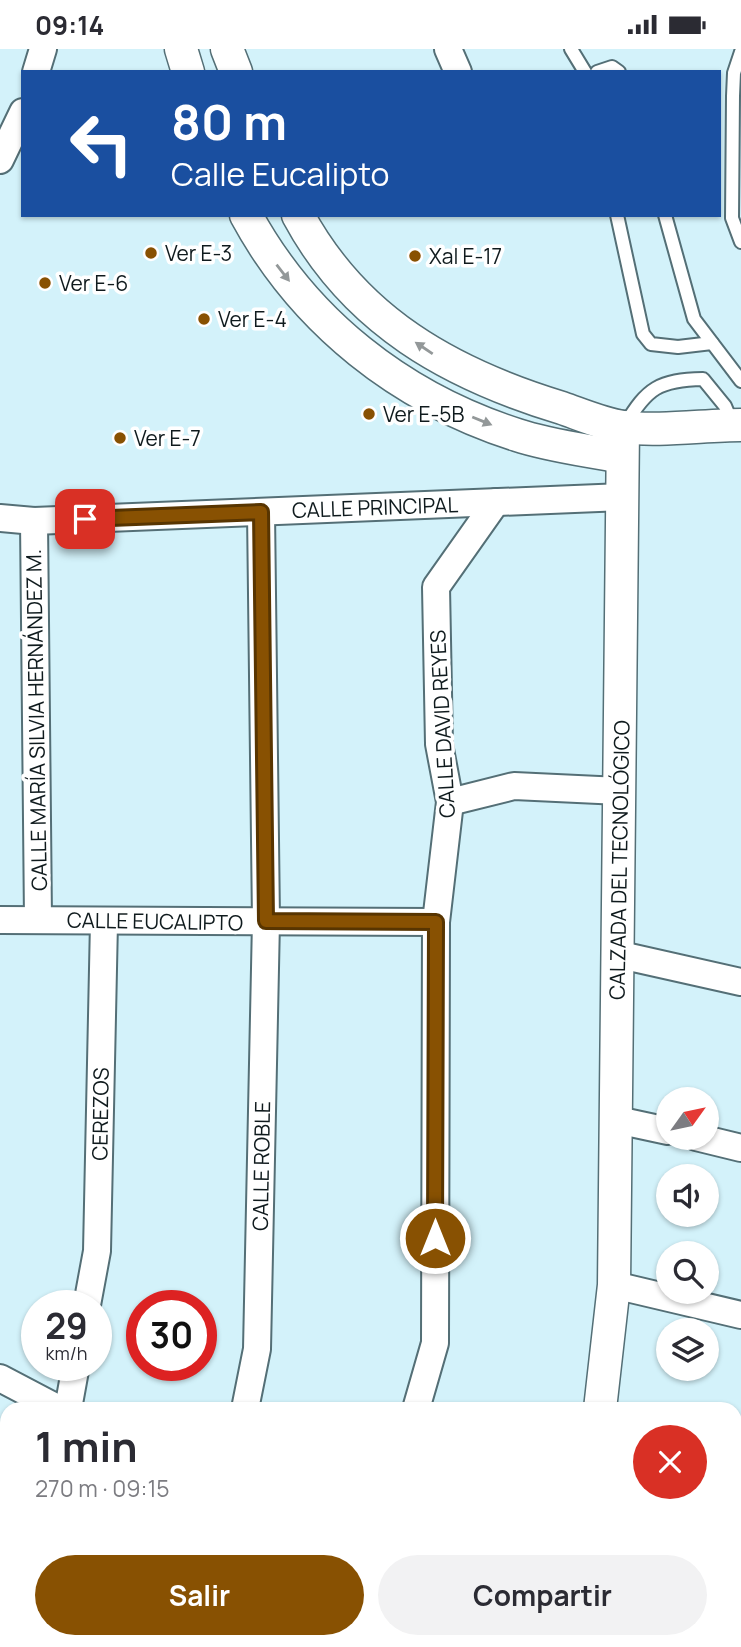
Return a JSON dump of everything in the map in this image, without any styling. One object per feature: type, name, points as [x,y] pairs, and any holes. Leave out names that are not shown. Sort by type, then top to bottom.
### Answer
[{"type":"street","points":[[37,70],[43,49]]},
{"type":"street","points":[[181,49],[187,70]]},
{"type":"street","points":[[227,49],[235,70]]},
{"type":"street","points":[[448,49],[457,70]]},
{"type":"street","points":[[0,160],[21,116]]},
{"type":"street","points":[[247,217],[265,249],[308,306],[373,364],[436,402],[518,436],[622,442],[737,425]]},
{"type":"street","points":[[299,217],[316,249],[372,313],[449,364],[537,401],[622,442]]},
{"type":"street","name":"CALZADA DEL TECNOLÓGICO","points":[[601,1402],[614,1285],[622,442]]},
{"type":"street","name":"CALLE PRINCIPAL","points":[[0,518],[34,521],[623,497]]},
{"type":"street","name":"CALLE DAVID REYES","points":[[418,1402],[435,1343],[436,922],[450,802],[439,744],[436,587],[496,502]]},
{"type":"street","name":"CALLE ROBLE","points":[[246,1402],[257,1349],[266,921],[261,512]]},
{"type":"street","name":"CALLE MARÍA SILVIA HERNÁNDEZ M.","points":[[34,521],[38,919]]},
{"type":"street","points":[[450,802],[514,786],[620,791]]},
{"type":"street","name":"CALLE EUCALIPTO","points":[[0,920],[436,922]]},
{"type":"street","name":"CEREZOS","points":[[90,1290],[97,1251],[104,922]]},
{"type":"street","points":[[617,954],[741,982]]},
{"type":"street","points":[[617,1120],[656,1128]]},
{"type":"street","points":[[719,1143],[741,1148]]},
{"type":"street","points":[[614,1285],[741,1314]]},
{"type":"street","points":[[0,1378],[46,1402]]},
{"type":"street","points":[[69,1402],[73,1381]]},
{"type":"lane","points":[[571,49],[584,70]]},
{"type":"lane","points":[[741,52],[734,73],[732,218],[741,242]]},
{"type":"lane","points":[[617,217],[643,334],[651,344],[678,347],[712,342]]},
{"type":"lane","points":[[666,217],[694,319],[741,381]]},
{"type":"lane","points":[[622,442],[642,396],[676,380],[703,379],[737,425]]},
{"type":"place","name":"Ver E-3","points":[[151,253]]},
{"type":"place","name":"Xal E-17","points":[[415,256]]},
{"type":"place","name":"Ver E-6","points":[[45,283]]},
{"type":"place","name":"Ver E-4","points":[[204,319]]},
{"type":"place","name":"Ver E-5B","points":[[369,414]]},
{"type":"place","name":"Ver E-7","points":[[120,438]]},
{"type":"route","points":[[85,519],[261,512],[266,921],[436,922],[435,1238]]}]
